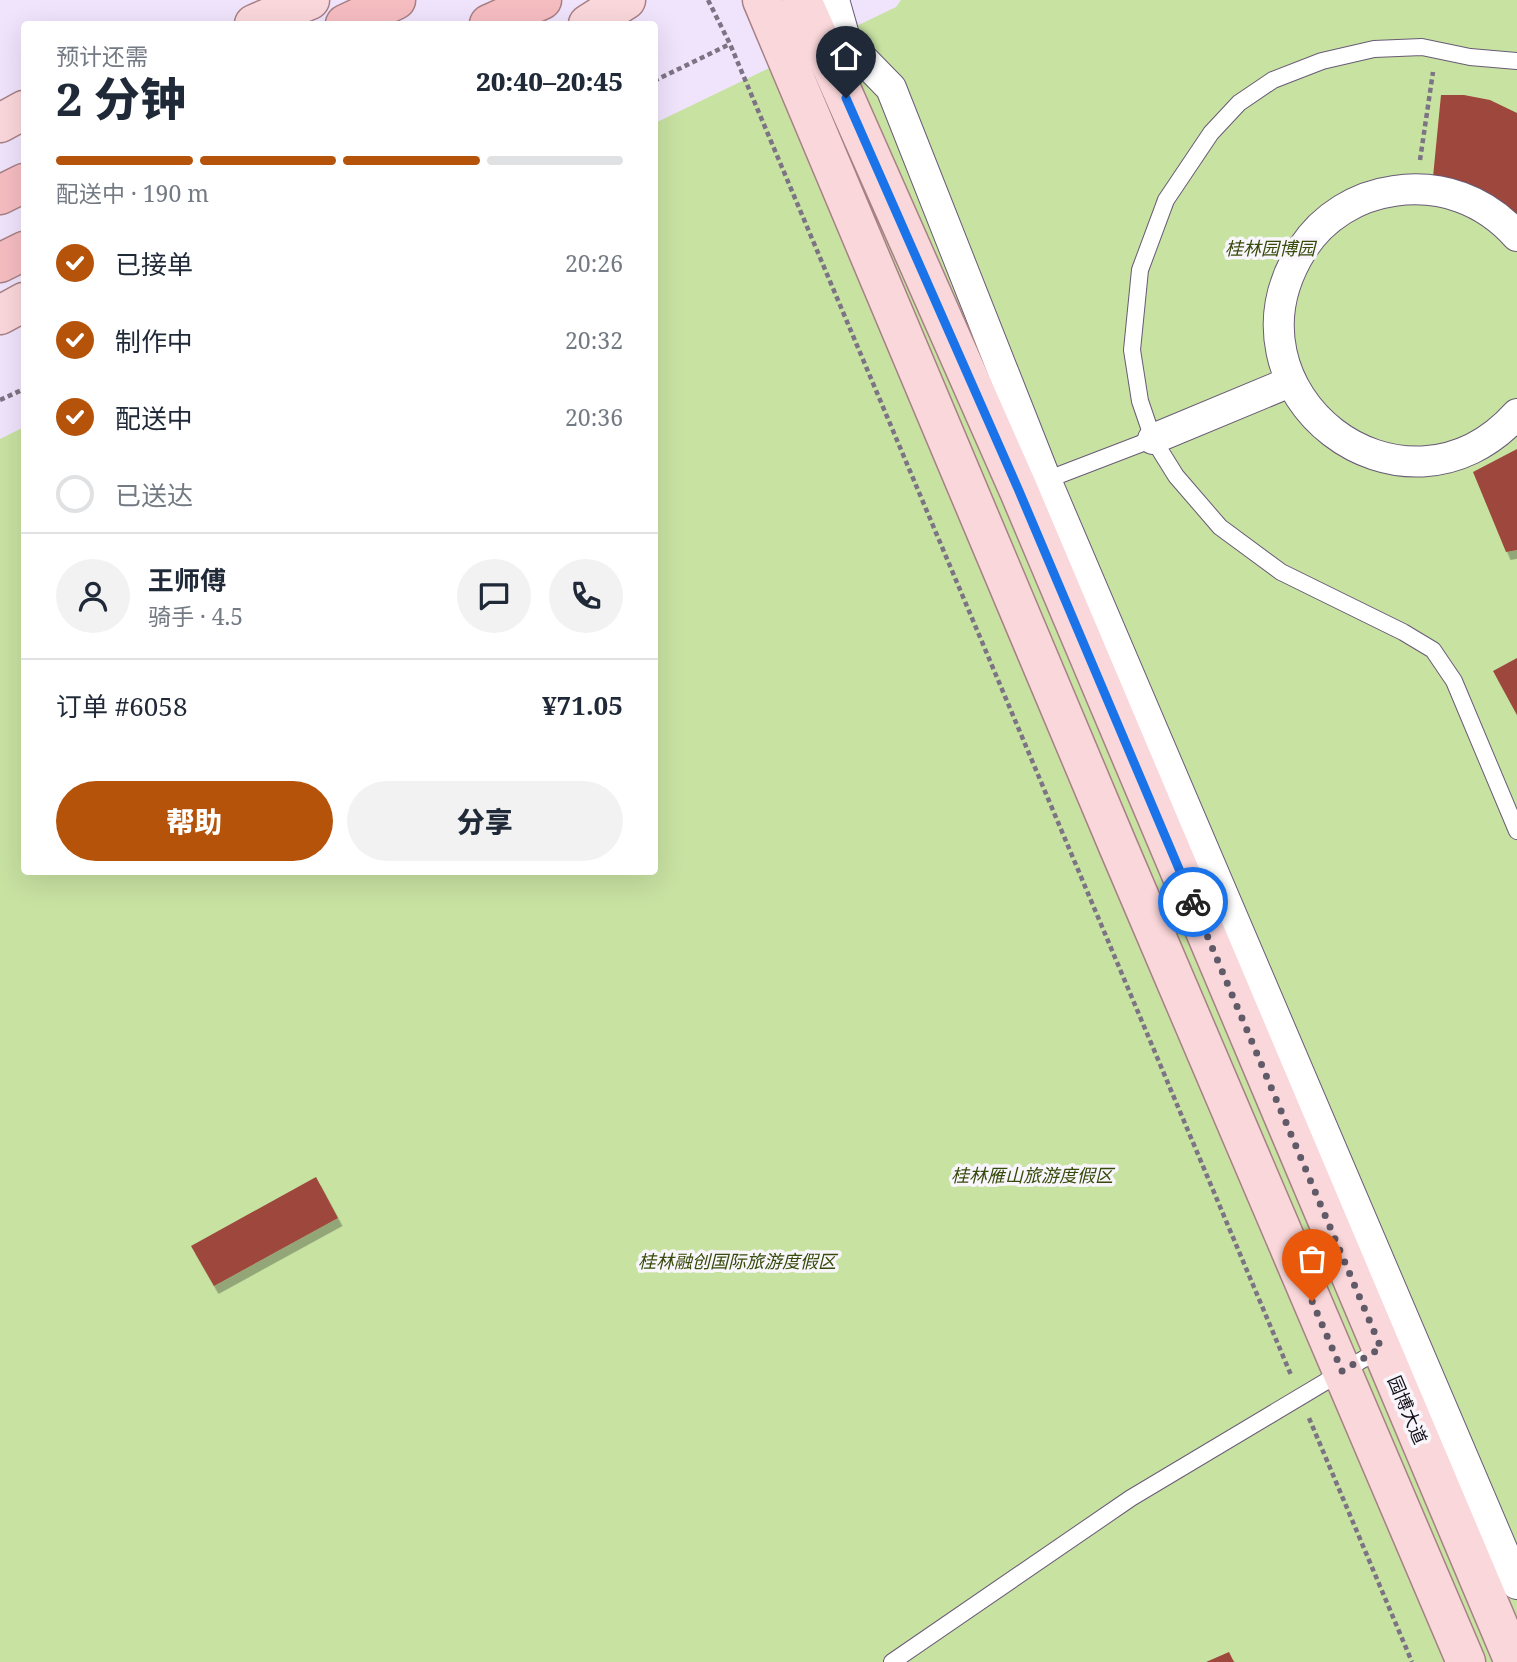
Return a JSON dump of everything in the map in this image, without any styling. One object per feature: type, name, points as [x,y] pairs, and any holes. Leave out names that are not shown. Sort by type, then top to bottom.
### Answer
[{"type":"highway","points":[[351,21],[396,0]]},
{"type":"highway","points":[[496,21],[542,0]]},
{"type":"highway","points":[[0,195],[21,184]]},
{"type":"highway","points":[[0,264],[21,253]]},
{"type":"main road","points":[[261,21],[310,0]]},
{"type":"main road","points":[[593,21],[626,0]]},
{"type":"main road","points":[[762,0],[1466,1662]]},
{"type":"main road","name":"园博大道","points":[[802,0],[1033,486],[1381,1348],[1514,1662]]},
{"type":"main road","points":[[0,123],[21,112]]},
{"type":"main road","points":[[0,315],[21,304]]},
{"type":"street","points":[[834,0],[846,42],[891,88],[1033,486],[1517,1584]]},
{"type":"street","points":[[1517,236],[1504,221],[1477,203],[1448,192],[1416,187],[1378,193],[1342,209],[1312,234],[1291,267],[1280,305],[1280,345],[1290,382],[1314,417],[1346,443],[1384,458],[1425,462],[1466,452],[1501,431],[1517,414]]},
{"type":"street","points":[[1153,439],[1290,382]]},
{"type":"lane","points":[[1517,61],[1470,57],[1422,47],[1374,48],[1322,61],[1273,80],[1239,103],[1210,133],[1166,200],[1140,270],[1132,350],[1140,401],[1153,439],[1176,477],[1220,527],[1281,572],[1403,632],[1433,650],[1454,681],[1517,831]]},
{"type":"lane","points":[[1033,486],[1153,439]]},
{"type":"lane","points":[[892,1662],[1131,1498],[1381,1348]]},
{"type":"path","points":[[708,0],[730,44],[1412,1662]]},
{"type":"path","points":[[658,79],[730,44]]},
{"type":"path","points":[[1416,187],[1437,50]]},
{"type":"path","points":[[0,400],[21,390]]},
{"type":"green space","name":"桂林雁山旅游度假区","points":[[901,0],[1517,0],[1517,1662],[0,1662],[0,439],[21,428],[21,875],[658,875],[658,122],[896,7]]},
{"type":"building","points":[[1441,95],[1464,95],[1490,100],[1517,113],[1517,214],[1476,188],[1433,177]]},
{"type":"building","points":[[1517,449],[1517,550],[1506,552],[1473,472]]},
{"type":"building","points":[[1517,658],[1517,715],[1493,671]]},
{"type":"building","points":[[316,1177],[338,1218],[214,1286],[191,1246]]},
{"type":"building","points":[[1229,1652],[1234,1662],[1206,1662]]},
{"type":"way so far","points":[[1193,902],[1381,1348],[1342,1371],[1312,1301]]},
{"type":"route","points":[[846,98],[1019,491],[1193,902]]},
{"type":"park label","name":"桂林园博园","points":[[1270,249]]},
{"type":"park label","name":"桂林融创国际旅游度假区","points":[[737,1262]]}]
